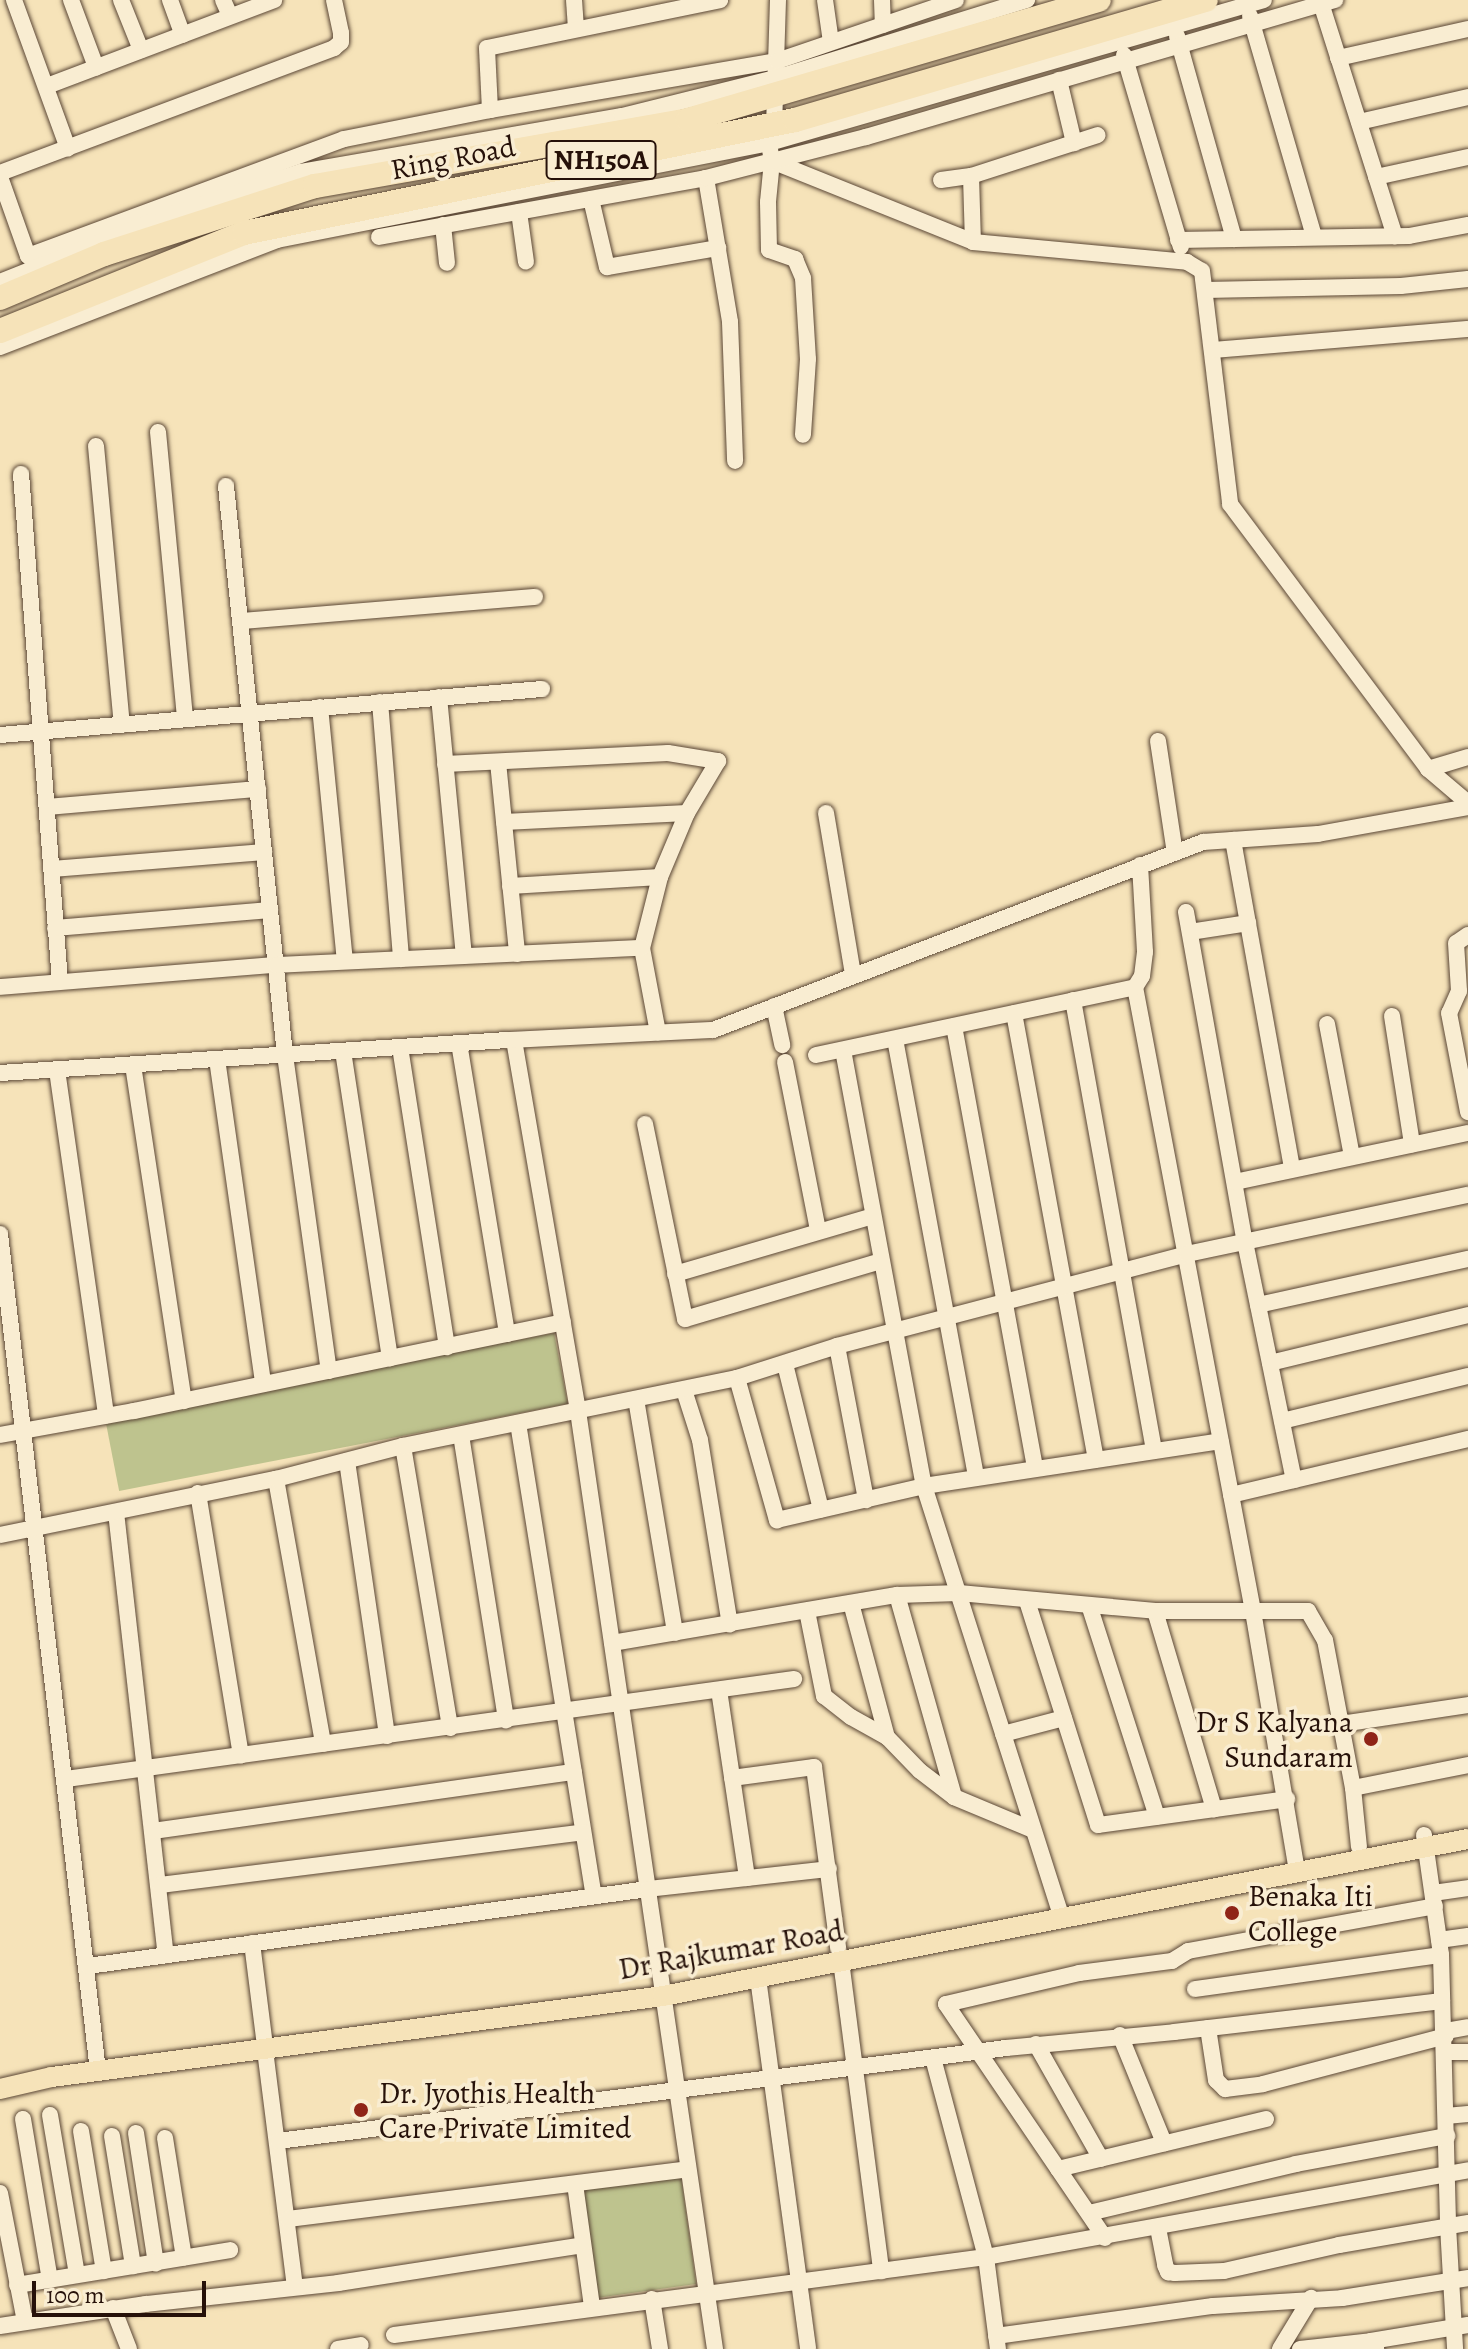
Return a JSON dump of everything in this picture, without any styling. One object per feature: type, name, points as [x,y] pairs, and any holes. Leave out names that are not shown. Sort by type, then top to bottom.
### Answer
[{"type":"highway","name":"Ring Road","points":[[0,298],[104,254],[315,186],[688,120],[776,78],[1099,0]]},
{"type":"highway","name":"Ring Road","points":[[0,331],[244,233],[772,134],[1206,0]]},
{"type":"main road","name":"Dr Rajkumar Road","points":[[663,1990],[1059,1910],[1425,1841],[1468,1827]]},
{"type":"main road","name":"Dr Rajkumar Road","points":[[1296,1865],[1359,1847],[1468,1839]]},
{"type":"main road","name":"Dr Rajkumar Road","points":[[0,2077],[758,1978],[840,1955]]},
{"type":"main road","name":"Dr Rajkumar Road","points":[[0,2089],[98,2065]]},
{"type":"street","points":[[14,0],[68,148]]},
{"type":"street","points":[[71,0],[96,67]]},
{"type":"street","points":[[121,0],[141,50]]},
{"type":"street","points":[[170,0],[183,35]]},
{"type":"street","points":[[47,86],[183,35],[226,8],[274,0]]},
{"type":"street","points":[[334,0],[341,33],[341,42],[334,48],[0,175],[28,256],[344,139],[490,110],[776,78],[831,42],[939,3],[956,0]]},
{"type":"street","points":[[574,0],[576,28]]},
{"type":"street","points":[[490,110],[487,48],[693,2],[720,0]]},
{"type":"street","points":[[778,0],[768,202],[769,250],[795,259],[803,278],[808,359],[803,435]]},
{"type":"street","points":[[825,0],[831,42]]},
{"type":"street","points":[[882,0],[883,25]]},
{"type":"street","points":[[0,282],[163,217],[301,172],[622,116],[776,78],[1027,0]]},
{"type":"street","points":[[379,237],[706,178],[1126,62],[1325,1],[1338,58],[1395,236]]},
{"type":"street","points":[[0,347],[277,240],[772,134],[1120,42],[1257,2]]},
{"type":"street","points":[[1257,2],[1251,25],[1314,237]]},
{"type":"street","points":[[939,3],[945,25]]},
{"type":"street","points":[[1175,26],[1178,47],[1234,239]]},
{"type":"street","points":[[1338,58],[1468,29]]},
{"type":"street","points":[[1120,42],[1187,262]]},
{"type":"street","points":[[1059,80],[1074,143]]},
{"type":"street","points":[[1359,122],[1468,97]]},
{"type":"street","points":[[375,133],[393,155]]},
{"type":"street","points":[[941,180],[971,176],[1098,135]]},
{"type":"street","points":[[1376,177],[1468,157]]},
{"type":"street","points":[[772,161],[973,242],[1187,262],[1202,271],[1230,504],[1428,769],[1468,805]]},
{"type":"street","points":[[971,176],[973,242]]},
{"type":"street","points":[[706,178],[730,322],[735,461]]},
{"type":"street","points":[[591,199],[607,267],[718,248]]},
{"type":"street","points":[[519,212],[526,262]]},
{"type":"street","points":[[443,225],[447,263]]},
{"type":"street","points":[[1178,240],[1395,236],[1468,225]]},
{"type":"street","points":[[1166,260],[1178,240]]},
{"type":"street","points":[[1205,290],[1401,286],[1468,279]]},
{"type":"street","points":[[1212,350],[1468,329]]},
{"type":"street","points":[[158,432],[185,719]]},
{"type":"street","points":[[96,446],[122,725]]},
{"type":"street","points":[[21,474],[60,982]]},
{"type":"street","points":[[226,486],[285,1055],[329,1371]]},
{"type":"street","points":[[241,621],[535,597]]},
{"type":"street","points":[[0,735],[542,689]]},
{"type":"street","points":[[439,697],[464,956]]},
{"type":"street","points":[[380,702],[401,959]]},
{"type":"street","points":[[320,707],[345,961]]},
{"type":"street","points":[[1158,741],[1175,853]]},
{"type":"street","points":[[445,764],[668,753],[718,761],[687,813],[660,877],[642,948],[658,1033]]},
{"type":"street","points":[[1428,769],[1468,757]]},
{"type":"street","points":[[498,762],[517,954]]},
{"type":"street","points":[[47,807],[258,789]]},
{"type":"street","points":[[0,1073],[713,1030],[1203,842],[1318,834],[1468,805]]},
{"type":"street","points":[[504,822],[687,813]]},
{"type":"street","points":[[826,813],[853,975]]},
{"type":"street","points":[[1233,840],[1292,1169]]},
{"type":"street","points":[[52,869],[264,852]]},
{"type":"street","points":[[1140,865],[1145,952],[1142,976],[1135,987],[1253,1611],[1296,1865]]},
{"type":"street","points":[[510,886],[660,877]]},
{"type":"street","points":[[55,928],[270,910]]},
{"type":"street","points":[[1186,912],[1245,1242],[1294,1480]]},
{"type":"street","points":[[1190,932],[1248,923]]},
{"type":"street","points":[[1467,1104],[1449,1013],[1459,991],[1456,943],[1468,935]]},
{"type":"street","points":[[0,987],[276,965],[642,948]]},
{"type":"street","points":[[816,1055],[1135,987]]},
{"type":"street","points":[[1073,1000],[1119,1272],[1154,1451]]},
{"type":"street","points":[[774,1006],[782,1045]]},
{"type":"street","points":[[1449,1013],[1468,1009]]},
{"type":"street","points":[[1014,1013],[1096,1460]]},
{"type":"street","points":[[1392,1016],[1412,1144]]},
{"type":"street","points":[[1327,1024],[1352,1156]]},
{"type":"street","points":[[954,1026],[1035,1469]]},
{"type":"street","points":[[895,1039],[976,1478]]},
{"type":"street","points":[[514,1040],[578,1411],[715,2349]]},
{"type":"street","points":[[459,1043],[507,1334]]},
{"type":"street","points":[[400,1047],[447,1347]]},
{"type":"street","points":[[843,1050],[924,1486],[1059,1910]]},
{"type":"street","points":[[343,1051],[390,1358]]},
{"type":"street","points":[[217,1059],[263,1384]]},
{"type":"street","points":[[785,1062],[818,1230]]},
{"type":"street","points":[[133,1065],[184,1401]]},
{"type":"street","points":[[57,1070],[106,1416]]},
{"type":"street","points":[[645,1124],[685,1319],[881,1261]]},
{"type":"street","points":[[1235,1182],[1468,1133]]},
{"type":"street","points":[[0,1535],[276,1479],[403,1446],[737,1378],[837,1346],[1187,1254],[1468,1195]]},
{"type":"street","points":[[675,1274],[873,1216]]},
{"type":"street","points":[[0,1234],[98,2065]]},
{"type":"street","points":[[1258,1305],[1468,1259]]},
{"type":"street","points":[[1270,1363],[1468,1315]]},
{"type":"street","points":[[0,1435],[184,1401],[563,1322]]},
{"type":"street","points":[[837,1346],[866,1500]]},
{"type":"street","points":[[785,1364],[821,1510]]},
{"type":"street","points":[[1282,1421],[1468,1376]]},
{"type":"street","points":[[737,1378],[777,1520],[924,1486],[1221,1441]]},
{"type":"street","points":[[684,1390],[700,1440],[730,1625]]},
{"type":"street","points":[[636,1399],[675,1633]]},
{"type":"street","points":[[518,1423],[594,1896]]},
{"type":"street","points":[[461,1435],[506,1720]]},
{"type":"street","points":[[1231,1495],[1468,1439]]},
{"type":"street","points":[[403,1446],[450,1728]]},
{"type":"street","points":[[347,1461],[387,1736]]},
{"type":"street","points":[[276,1479],[323,1744]]},
{"type":"street","points":[[198,1493],[241,1755]]},
{"type":"street","points":[[116,1512],[166,1955]]},
{"type":"street","points":[[612,1643],[897,1595],[959,1593],[1090,1608],[1155,1611],[1308,1611],[1325,1640],[1353,1788],[1359,1847]]},
{"type":"street","points":[[897,1595],[954,1797]]},
{"type":"street","points":[[1027,1601],[1098,1825],[1287,1799]]},
{"type":"street","points":[[851,1603],[887,1737]]},
{"type":"street","points":[[1090,1608],[1157,1817]]},
{"type":"street","points":[[807,1611],[824,1696],[851,1717],[887,1737],[920,1771],[954,1797],[1033,1830]]},
{"type":"street","points":[[1155,1611],[1214,1809]]},
{"type":"street","points":[[66,1779],[794,1679]]},
{"type":"street","points":[[719,1690],[747,1878]]},
{"type":"street","points":[[1341,1724],[1468,1705]]},
{"type":"street","points":[[1003,1734],[1064,1718]]},
{"type":"street","points":[[1353,1788],[1468,1765]]},
{"type":"street","points":[[732,1778],[814,1767],[881,2271]]},
{"type":"street","points":[[153,1831],[574,1772]]},
{"type":"street","points":[[160,1885],[583,1832]]},
{"type":"street","points":[[1425,1841],[1440,1947],[1446,2040],[1448,2226],[1460,2279],[1461,2326],[1455,2349]]},
{"type":"street","points":[[88,1966],[594,1896],[829,1869]]},
{"type":"street","points":[[1105,2238],[946,2004],[1079,1973],[1172,1961],[1188,1951],[1434,1899],[1468,1888]]},
{"type":"street","points":[[1195,1989],[1440,1947],[1468,1936]]},
{"type":"street","points":[[252,1943],[295,2287]]},
{"type":"street","points":[[758,1978],[808,2349]]},
{"type":"street","points":[[278,2141],[977,2051],[1442,2001]]},
{"type":"street","points":[[1208,2028],[1216,2080],[1225,2089],[1263,2084],[1446,2040],[1468,2027]]},
{"type":"street","points":[[1120,2035],[1164,2143]]},
{"type":"street","points":[[1446,2040],[1468,2052]]},
{"type":"street","points":[[1036,2044],[1101,2159]]},
{"type":"street","points":[[933,2058],[986,2257],[997,2343],[1201,2307],[1342,2298],[1460,2279]]},
{"type":"street","points":[[1446,2116],[1468,2114]]},
{"type":"street","points":[[50,2115],[77,2275]]},
{"type":"street","points":[[23,2119],[50,2280]]},
{"type":"street","points":[[1058,2169],[1266,2119]]},
{"type":"street","points":[[81,2131],[104,2271]]},
{"type":"street","points":[[136,2133],[156,2263]]},
{"type":"street","points":[[112,2136],[133,2266]]},
{"type":"street","points":[[1089,2213],[1296,2164],[1447,2136]]},
{"type":"street","points":[[165,2138],[184,2258]]},
{"type":"street","points":[[288,2219],[688,2169]]},
{"type":"street","points":[[394,2335],[986,2257],[1105,2238],[1468,2170]]},
{"type":"street","points":[[575,2184],[592,2307]]},
{"type":"street","points":[[0,2193],[25,2322]]},
{"type":"street","points":[[1158,2228],[1165,2265],[1168,2272],[1175,2273],[1224,2271],[1468,2223]]},
{"type":"street","points":[[0,2326],[583,2245]]},
{"type":"street","points":[[17,2285],[230,2250]]},
{"type":"street","points":[[1280,2349],[1311,2298]]},
{"type":"street","points":[[652,2299],[660,2349]]},
{"type":"street","points":[[113,2308],[129,2349]]},
{"type":"street","points":[[1300,2349],[1374,2345],[1461,2326]]},
{"type":"street","points":[[338,2349],[361,2345]]},
{"type":"green space","points":[[554,1333],[568,1404],[119,1491],[105,1420]]},
{"type":"green space","points":[[681,2176],[696,2284],[596,2298],[581,2190]]},
{"type":"place","name":"Dr S Kalyana Sundaram","points":[[1371,1739]]},
{"type":"place","name":"Benaka Iti College","points":[[1232,1913]]},
{"type":"place","name":"Dr. Jyothis Health Care Private Limited","points":[[361,2110]]}]
